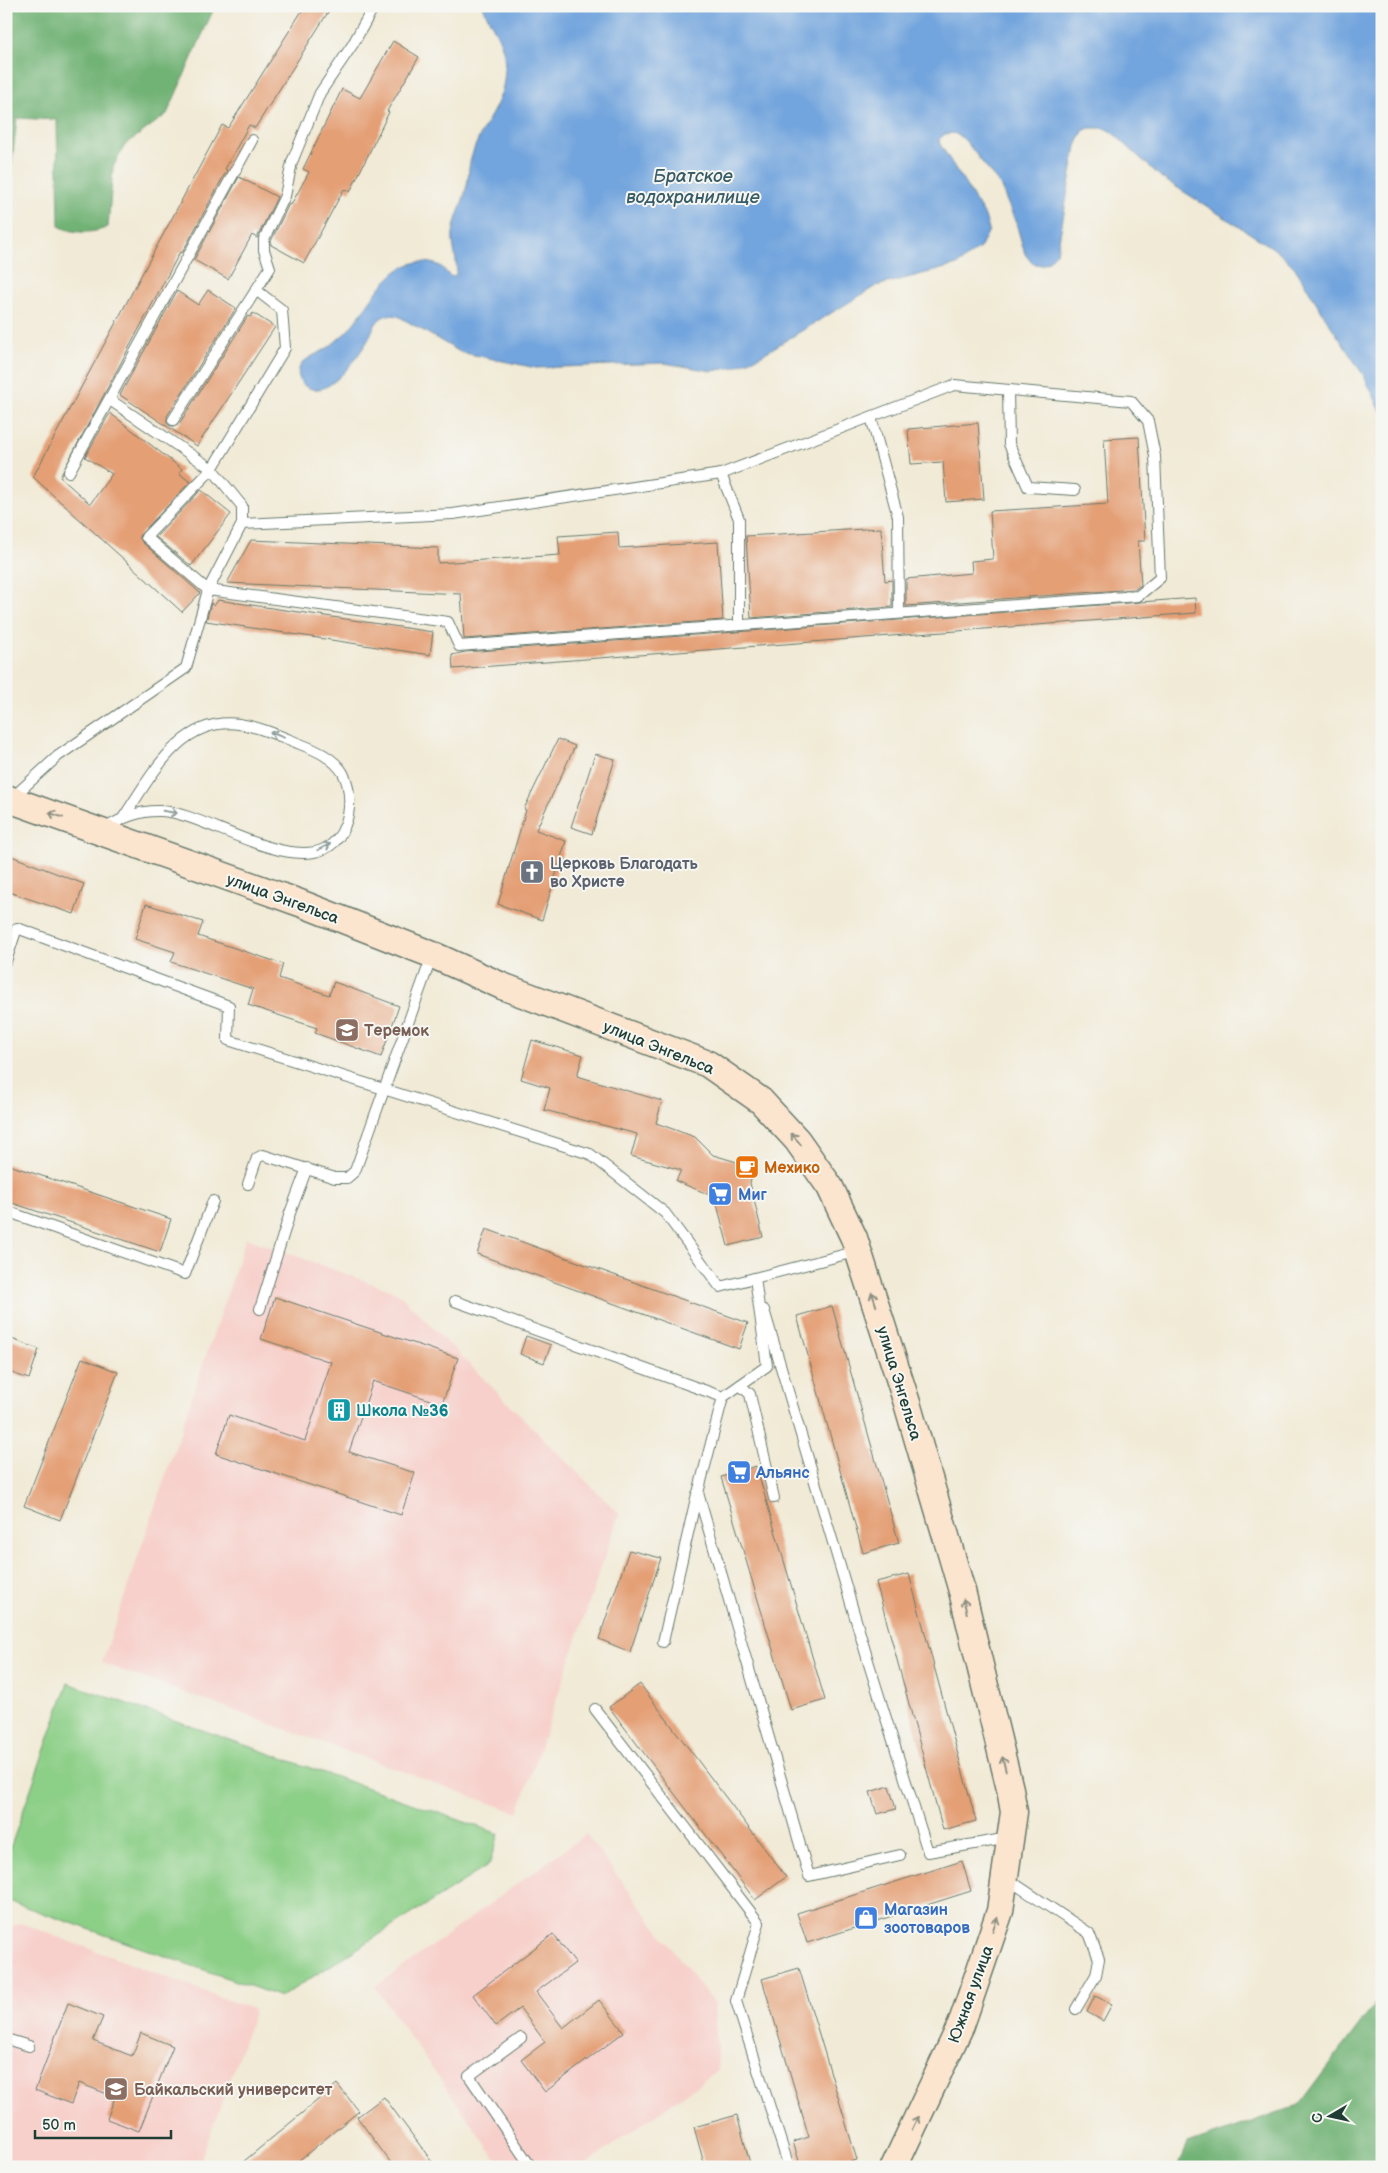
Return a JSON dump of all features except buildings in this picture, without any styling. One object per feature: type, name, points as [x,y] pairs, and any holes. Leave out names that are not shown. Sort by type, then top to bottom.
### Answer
[{"type":"street","name":"улица Энгельса","points":[[8,798],[300,903],[433,955],[502,986],[708,1064],[760,1101],[797,1140],[830,1187],[859,1251],[907,1403],[962,1591],[1014,1812]]},
{"type":"street","name":"Южная улица","points":[[894,2167],[961,2025],[1000,1910],[1014,1812]]},
{"type":"lane","points":[[173,420],[270,268],[264,250],[264,239],[285,196],[292,162],[320,93],[353,44],[374,6]]},
{"type":"lane","points":[[69,472],[252,140]]},
{"type":"lane","points":[[242,524],[453,514],[721,474],[954,385],[1131,401],[1148,421],[1155,456],[1160,578],[1138,596],[459,646],[448,622],[208,590],[146,537],[212,469],[285,348],[282,310],[256,290]]},
{"type":"lane","points":[[1008,390],[1009,444],[1028,487],[1075,490]]},
{"type":"lane","points":[[8,798],[58,756],[186,668],[208,590],[242,524],[242,506],[212,469],[110,400]]},
{"type":"lane","points":[[871,416],[898,517],[899,613]]},
{"type":"lane","points":[[721,474],[739,519],[739,625]]},
{"type":"lane","points":[[100,832],[122,818],[142,812],[161,810],[185,814],[278,850],[294,854],[309,853],[324,849],[337,840],[345,825],[349,805],[348,788],[343,773],[330,759],[311,748],[268,732],[238,724],[218,724],[199,729],[183,739],[169,753],[122,818]]},
{"type":"lane","points":[[6,961],[17,928],[229,1006],[228,1040],[590,1154],[665,1213],[720,1287],[859,1251]]},
{"type":"lane","points":[[248,1184],[257,1158],[263,1155],[335,1178],[347,1178],[355,1171],[433,955]]},
{"type":"lane","points":[[260,1309],[290,1213],[307,1168]]},
{"type":"lane","points":[[6,1211],[185,1274],[213,1201]]},
{"type":"lane","points":[[663,1642],[698,1493],[724,1397],[767,1366],[755,1278]]},
{"type":"lane","points":[[755,1278],[869,1664],[928,1852],[1010,1838]]},
{"type":"lane","points":[[455,1301],[724,1397]]},
{"type":"lane","points":[[740,1385],[750,1394],[774,1498]]},
{"type":"lane","points":[[698,1493],[810,1876],[900,1855]]},
{"type":"lane","points":[[595,1709],[759,1923],[736,2001],[789,2167]]},
{"type":"lane","points":[[1004,1877],[1090,1932],[1099,1959],[1096,1975],[1076,2009]]},
{"type":"lane","points":[[521,2038],[470,2076],[531,2167]]},
{"type":"lane","points":[[6,2039],[29,2046]]},
{"type":"shaded area","points":[[246,1238],[398,1293],[619,1514],[518,1813],[102,1663]]},
{"type":"shaded area","points":[[586,1834],[714,2004],[718,2070],[582,2167],[502,2167],[375,1987]]},
{"type":"shaded area","name":"Байкальский университет","points":[[20,1923],[255,2010],[198,2167],[6,2167],[6,1929]]},
{"type":"green space","points":[[6,6],[215,6],[167,114],[125,145],[113,167],[108,227],[96,231],[83,232],[70,231],[59,226],[57,120],[17,118],[6,213]]},
{"type":"green space","points":[[68,1683],[499,1834],[489,1865],[281,1997],[6,1900],[6,1860]]},
{"type":"green space","points":[[1382,1994],[1382,2167],[1178,2167],[1188,2144],[1299,2105]]},
{"type":"water","name":"Братское водохранилище","points":[[483,6],[1382,6],[1382,413],[1364,376],[1295,268],[1273,248],[1162,178],[1112,132],[1104,128],[1089,128],[1083,131],[1076,146],[1057,252],[1048,262],[1041,265],[1032,263],[1025,254],[1016,223],[1000,185],[964,139],[954,133],[945,134],[939,139],[940,144],[985,216],[989,230],[981,247],[957,265],[876,286],[760,356],[735,367],[712,371],[664,363],[536,368],[460,352],[398,316],[389,315],[382,317],[377,322],[361,351],[349,367],[334,381],[319,389],[306,387],[301,382],[298,374],[302,364],[310,357],[326,349],[343,335],[394,273],[407,265],[421,262],[438,265],[452,277],[456,274],[457,265],[453,243],[454,227],[468,181],[472,155],[500,97],[505,71],[501,43]]},
{"type":"place","name":"Церковь Благодать во Христе","points":[[532,872]]},
{"type":"place","name":"Теремок","points":[[347,1030]]},
{"type":"place","name":"Мехико","points":[[747,1167]]},
{"type":"place","name":"Миг","points":[[720,1194]]},
{"type":"place","name":"Школа №36","points":[[339,1410]]},
{"type":"place","name":"Альянс","points":[[739,1472]]},
{"type":"place","name":"Магазин зоотоваров","points":[[866,1918]]},
{"type":"place","name":"Байкальский университет","points":[[116,2089]]}]
